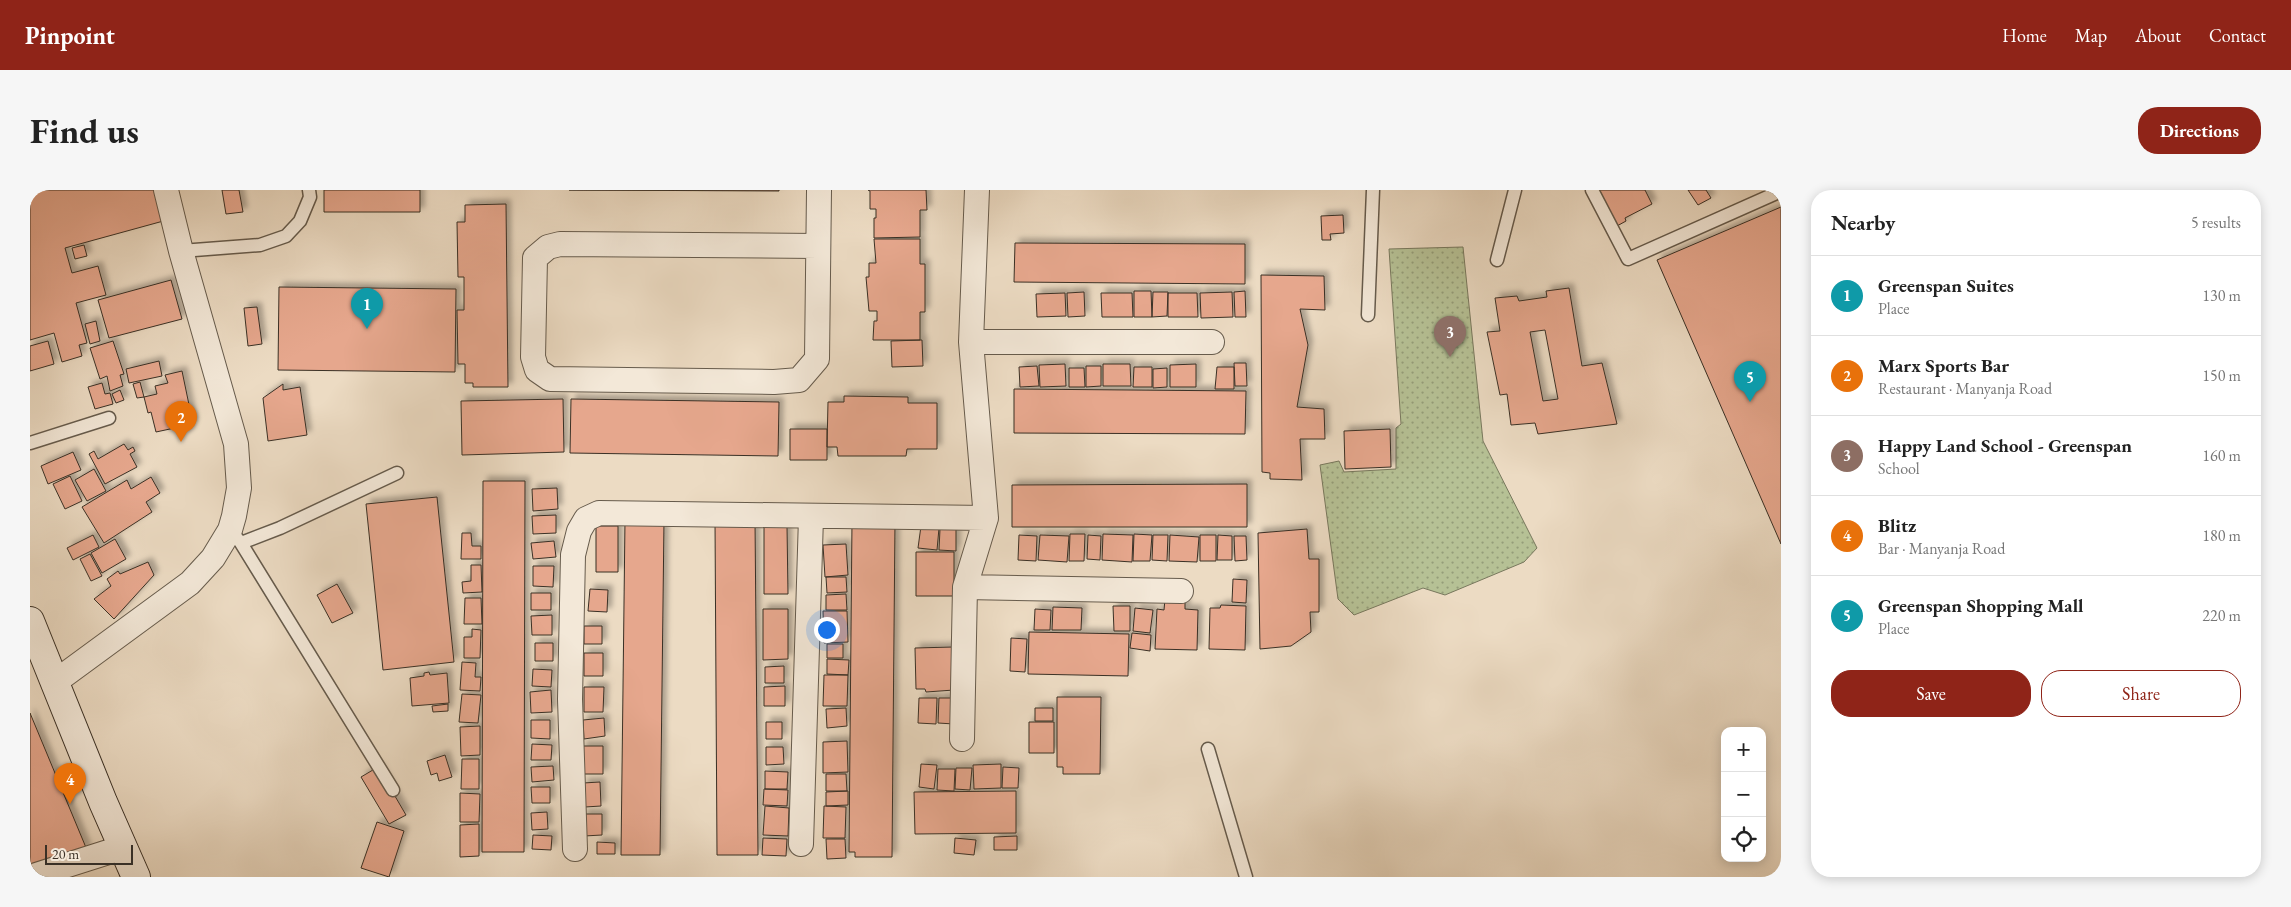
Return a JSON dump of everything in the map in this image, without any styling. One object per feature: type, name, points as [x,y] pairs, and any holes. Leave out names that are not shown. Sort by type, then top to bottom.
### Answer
[{"type":"main road","points":[[30,621],[44,672],[136,877]]},
{"type":"street","points":[[44,672],[190,583],[235,537],[234,516],[239,488],[236,444],[181,251],[166,190]]},
{"type":"street","points":[[818,246],[560,244],[548,247],[536,258],[533,356],[537,370],[550,379],[774,382],[799,380],[817,359],[819,190]]},
{"type":"street","points":[[962,738],[965,587],[986,518],[972,342],[977,190]]},
{"type":"street","points":[[972,342],[1212,342]]},
{"type":"street","points":[[575,849],[570,699],[573,555],[579,531],[586,519],[599,513],[986,518]]},
{"type":"street","points":[[801,844],[811,517]]},
{"type":"street","points":[[965,587],[1181,591]]},
{"type":"street","points":[[30,877],[124,847]]},
{"type":"lane","points":[[181,251],[260,245],[286,236],[300,221],[310,197],[309,190]]},
{"type":"lane","points":[[1368,315],[1373,190]]},
{"type":"lane","points":[[1497,260],[1516,190]]},
{"type":"lane","points":[[1592,190],[1628,259],[1781,191]]},
{"type":"lane","points":[[30,443],[108,418]]},
{"type":"lane","points":[[393,790],[235,537],[280,528],[397,473]]},
{"type":"lane","points":[[1208,749],[1246,877]]},
{"type":"green space","points":[[1463,247],[1483,441],[1537,548],[1524,562],[1445,595],[1423,588],[1354,615],[1338,599],[1320,465],[1339,461],[1344,472],[1396,469],[1396,428],[1401,424],[1389,249]]},
{"type":"building","points":[[30,190],[159,190],[167,220],[65,248],[72,273],[98,266],[106,295],[76,303],[87,343],[79,345],[82,356],[62,362],[54,333],[30,340]]},
{"type":"building","points":[[222,190],[239,190],[243,212],[226,214]]},
{"type":"building","points":[[324,190],[420,190],[420,212],[324,212]]},
{"type":"building","points":[[569,190],[779,190],[779,191]]},
{"type":"building","points":[[868,190],[926,190],[927,210],[920,210],[920,237],[874,238],[876,209],[870,209],[870,191]]},
{"type":"building","points":[[1597,190],[1645,190],[1652,204],[1625,218],[1626,221],[1617,226]]},
{"type":"building","points":[[1688,190],[1706,190],[1711,198],[1698,205]]},
{"type":"building","points":[[506,204],[508,387],[473,387],[473,383],[465,383],[465,364],[458,364],[457,310],[464,310],[464,277],[458,277],[457,222],[465,222],[465,205]]},
{"type":"building","points":[[1781,207],[1781,544],[1657,260]]},
{"type":"building","points":[[1343,215],[1344,233],[1330,234],[1331,240],[1322,240],[1321,216]]},
{"type":"building","points":[[874,239],[920,239],[920,264],[925,264],[925,312],[920,312],[920,340],[873,340],[874,321],[877,321],[877,311],[869,311],[866,277],[869,277],[869,263],[876,263]]},
{"type":"building","points":[[1015,243],[1245,244],[1245,284],[1014,282]]},
{"type":"building","points":[[84,245],[87,256],[75,259],[72,248]]},
{"type":"building","points":[[1261,275],[1324,276],[1325,310],[1300,309],[1308,345],[1297,407],[1324,409],[1325,439],[1300,439],[1302,480],[1270,479],[1270,473],[1262,472]]},
{"type":"building","points":[[171,280],[182,319],[109,338],[98,300]]},
{"type":"building","points":[[279,287],[456,289],[455,372],[278,370]]},
{"type":"building","points":[[1569,288],[1582,366],[1602,363],[1617,424],[1538,434],[1535,423],[1511,425],[1507,394],[1500,395],[1487,332],[1500,331],[1495,298],[1517,296],[1519,301],[1547,297],[1546,291]],"holes":[[[1545,330],[1558,399],[1543,401],[1530,332]]]},
{"type":"building","points":[[1134,291],[1151,291],[1152,317],[1134,317]]},
{"type":"building","points":[[1245,291],[1246,317],[1235,317],[1234,292]]},
{"type":"building","points":[[1084,292],[1085,316],[1068,317],[1067,293]]},
{"type":"building","points":[[1153,292],[1168,292],[1167,316],[1152,317]]},
{"type":"building","points":[[1232,292],[1233,317],[1201,318],[1200,293]]},
{"type":"building","points":[[1065,293],[1066,316],[1037,317],[1036,294]]},
{"type":"building","points":[[1101,293],[1132,293],[1133,317],[1102,317]]},
{"type":"building","points":[[1168,293],[1197,293],[1198,317],[1168,317]]},
{"type":"building","points":[[257,307],[262,344],[248,346],[244,308]]},
{"type":"building","points":[[96,321],[100,341],[90,344],[85,324]]},
{"type":"building","points":[[922,340],[923,366],[892,367],[891,341]]},
{"type":"building","points":[[48,341],[54,364],[30,371],[30,346]]},
{"type":"building","points":[[113,341],[124,374],[120,375],[123,386],[110,391],[107,376],[100,379],[90,348]]},
{"type":"building","points":[[159,361],[162,376],[129,383],[126,369]]},
{"type":"building","points":[[1234,363],[1246,363],[1247,386],[1235,386]]},
{"type":"building","points":[[1065,364],[1066,386],[1040,387],[1039,365]]},
{"type":"building","points":[[1103,364],[1130,364],[1131,386],[1103,386]]},
{"type":"building","points":[[1196,364],[1196,387],[1170,387],[1170,365]]},
{"type":"building","points":[[1037,366],[1039,386],[1020,387],[1019,367]]},
{"type":"building","points":[[1086,366],[1101,366],[1101,386],[1086,387]]},
{"type":"building","points":[[1134,367],[1152,367],[1152,387],[1133,387]]},
{"type":"building","points":[[1217,367],[1234,367],[1234,389],[1215,389]]},
{"type":"building","points":[[1069,368],[1084,368],[1085,387],[1069,387]]},
{"type":"building","points":[[1167,368],[1167,387],[1153,388],[1153,369]]},
{"type":"building","points":[[182,371],[193,424],[156,432],[151,412],[148,413],[144,397],[157,394],[155,386],[168,383],[165,375]]},
{"type":"building","points":[[140,382],[144,397],[137,398],[133,384]]},
{"type":"building","points":[[102,383],[105,394],[110,393],[113,404],[95,409],[88,387]]},
{"type":"building","points":[[283,384],[283,390],[300,387],[307,435],[268,441],[263,398]]},
{"type":"building","points":[[1014,389],[1246,391],[1245,434],[1014,433]]},
{"type":"building","points":[[120,390],[124,400],[116,403],[112,394]]},
{"type":"building","points":[[844,396],[908,397],[908,403],[937,403],[937,449],[907,449],[906,456],[838,456],[837,447],[827,447],[828,402],[844,402]]},
{"type":"building","points":[[563,399],[564,452],[462,455],[461,401]]},
{"type":"building","points":[[571,399],[779,402],[778,456],[570,453]]},
{"type":"building","points":[[790,429],[827,429],[827,460],[790,460]]},
{"type":"building","points":[[1390,429],[1391,467],[1345,469],[1344,431]]},
{"type":"building","points":[[124,444],[128,450],[133,447],[135,451],[130,454],[137,467],[105,484],[89,454],[94,451],[98,459]]},
{"type":"building","points":[[73,452],[81,470],[48,484],[41,466]]},
{"type":"building","points":[[94,469],[106,491],[87,501],[75,480]]},
{"type":"building","points":[[70,476],[82,501],[65,509],[53,484]]},
{"type":"building","points":[[151,477],[160,493],[146,502],[152,512],[104,543],[82,507],[127,480],[131,489]]},
{"type":"building","points":[[483,481],[525,481],[524,852],[482,852]]},
{"type":"building","points":[[1247,484],[1247,527],[1012,527],[1012,485]]},
{"type":"building","points":[[557,488],[558,509],[533,511],[532,489]]},
{"type":"building","points":[[437,497],[454,662],[383,670],[366,504]]},
{"type":"building","points":[[556,515],[556,533],[533,534],[532,516]]},
{"type":"building","points":[[625,520],[664,520],[660,855],[621,855]]},
{"type":"building","points":[[715,520],[755,520],[758,855],[717,855]]},
{"type":"building","points":[[852,521],[895,521],[892,857],[855,857],[855,852],[849,852]]},
{"type":"building","points":[[596,526],[618,526],[618,572],[596,572]]},
{"type":"building","points":[[787,526],[788,594],[764,594],[764,527]]},
{"type":"building","points":[[921,526],[939,528],[937,550],[918,548]]},
{"type":"building","points":[[940,529],[956,529],[956,551],[939,550]]},
{"type":"building","points":[[1307,529],[1309,559],[1319,559],[1319,612],[1310,612],[1311,632],[1291,646],[1260,649],[1258,533]]},
{"type":"building","points":[[462,533],[471,533],[472,546],[481,546],[481,559],[461,559]]},
{"type":"building","points":[[1070,534],[1085,534],[1084,561],[1069,561]]},
{"type":"building","points":[[1103,534],[1133,535],[1132,562],[1102,560]]},
{"type":"building","points":[[1134,534],[1152,535],[1150,561],[1133,561]]},
{"type":"building","points":[[93,535],[99,547],[73,560],[67,548]]},
{"type":"building","points":[[1019,535],[1037,536],[1036,561],[1018,560]]},
{"type":"building","points":[[1040,535],[1069,536],[1067,562],[1038,560]]},
{"type":"building","points":[[1088,535],[1101,536],[1100,560],[1087,559]]},
{"type":"building","points":[[1153,535],[1168,535],[1167,561],[1152,560]]},
{"type":"building","points":[[1170,535],[1199,537],[1197,562],[1169,561]]},
{"type":"building","points":[[1200,535],[1216,535],[1216,561],[1200,561]]},
{"type":"building","points":[[1218,535],[1232,536],[1232,560],[1217,560]]},
{"type":"building","points":[[1234,536],[1246,536],[1247,560],[1235,561]]},
{"type":"building","points":[[115,539],[126,559],[102,573],[91,553]]},
{"type":"building","points":[[554,541],[556,557],[533,559],[531,543]]},
{"type":"building","points":[[846,544],[848,575],[825,577],[823,545]]},
{"type":"building","points":[[916,552],[954,552],[954,596],[916,596]]},
{"type":"building","points":[[90,554],[102,576],[91,581],[80,559]]},
{"type":"building","points":[[148,562],[154,575],[114,619],[94,599],[111,586],[107,579],[118,571],[120,574]]},
{"type":"building","points":[[471,565],[481,565],[482,592],[463,593],[462,582],[471,581]]},
{"type":"building","points":[[533,566],[554,566],[553,587],[533,586]]},
{"type":"building","points":[[826,577],[846,577],[847,592],[827,593]]},
{"type":"building","points":[[1233,579],[1247,580],[1246,603],[1232,602]]},
{"type":"building","points":[[337,584],[353,613],[332,623],[317,595]]},
{"type":"building","points":[[590,589],[608,590],[607,612],[588,611]]},
{"type":"building","points":[[531,593],[551,593],[551,610],[531,610]]},
{"type":"building","points":[[846,594],[847,610],[826,610],[826,595]]},
{"type":"building","points":[[465,598],[481,598],[482,624],[464,624]]},
{"type":"building","points":[[1165,599],[1185,600],[1185,609],[1198,610],[1197,650],[1155,649],[1157,609],[1164,610]]},
{"type":"building","points":[[1221,605],[1246,606],[1245,650],[1209,649],[1210,608],[1220,608]]},
{"type":"building","points":[[1113,606],[1130,606],[1130,631],[1114,631]]},
{"type":"building","points":[[1053,607],[1082,608],[1081,630],[1052,630]]},
{"type":"building","points":[[1135,608],[1153,610],[1150,633],[1133,631]]},
{"type":"building","points":[[763,609],[788,609],[788,659],[763,660]]},
{"type":"building","points":[[1035,609],[1051,610],[1050,630],[1034,630]]},
{"type":"building","points":[[823,611],[847,611],[848,642],[824,643]]},
{"type":"building","points":[[552,615],[552,635],[532,635],[531,616]]},
{"type":"building","points":[[584,626],[602,626],[602,644],[584,644]]},
{"type":"building","points":[[472,629],[481,630],[480,658],[464,658],[464,637],[472,637]]},
{"type":"building","points":[[1029,632],[1129,634],[1128,676],[1028,674]]},
{"type":"building","points":[[1132,633],[1151,635],[1150,651],[1130,648]]},
{"type":"building","points":[[1011,638],[1027,639],[1025,672],[1010,671]]},
{"type":"building","points":[[535,643],[553,643],[553,661],[535,661]]},
{"type":"building","points":[[827,644],[843,644],[843,658],[827,658]]},
{"type":"building","points":[[953,647],[954,690],[926,692],[925,689],[916,689],[915,648]]},
{"type":"building","points":[[584,653],[603,653],[603,676],[584,676]]},
{"type":"building","points":[[827,659],[849,660],[848,675],[827,674]]},
{"type":"building","points":[[462,662],[476,663],[475,677],[481,677],[480,691],[460,690]]},
{"type":"building","points":[[784,666],[784,683],[765,683],[765,667]]},
{"type":"building","points":[[533,669],[552,670],[551,687],[532,686]]},
{"type":"building","points":[[429,672],[430,675],[447,673],[449,703],[412,706],[410,678],[424,676],[424,673]]},
{"type":"building","points":[[824,675],[848,675],[847,706],[823,706]]},
{"type":"building","points":[[785,686],[785,706],[764,706],[764,687]]},
{"type":"building","points":[[584,687],[604,687],[603,712],[584,712]]},
{"type":"building","points":[[551,690],[552,712],[531,713],[530,692]]},
{"type":"building","points":[[462,694],[481,695],[478,723],[459,722]]},
{"type":"building","points":[[1057,697],[1101,697],[1100,774],[1063,774],[1063,767],[1057,767]]},
{"type":"building","points":[[919,698],[937,698],[936,724],[918,723]]},
{"type":"building","points":[[939,698],[954,698],[954,724],[938,723]]},
{"type":"building","points":[[448,704],[448,711],[433,712],[432,706]]},
{"type":"building","points":[[846,708],[847,726],[827,728],[826,709]]},
{"type":"building","points":[[1035,708],[1053,708],[1053,721],[1035,721]]},
{"type":"building","points":[[30,713],[87,850],[30,869]]},
{"type":"building","points":[[604,718],[605,736],[584,739],[583,720]]},
{"type":"building","points":[[531,720],[550,720],[550,739],[531,738]]},
{"type":"building","points":[[766,722],[782,722],[782,739],[766,739]]},
{"type":"building","points":[[1029,722],[1054,722],[1054,753],[1029,753]]},
{"type":"building","points":[[480,726],[480,755],[461,756],[460,727]]},
{"type":"building","points":[[847,741],[848,772],[823,773],[823,742]]},
{"type":"building","points":[[532,744],[552,745],[551,760],[531,760]]},
{"type":"building","points":[[582,746],[603,746],[603,774],[581,774]]},
{"type":"building","points":[[766,747],[783,747],[784,764],[766,765]]},
{"type":"building","points":[[445,755],[452,777],[439,781],[437,773],[431,775],[427,761]]},
{"type":"building","points":[[462,759],[479,759],[479,789],[461,789]]},
{"type":"building","points":[[921,764],[937,765],[934,789],[919,787]]},
{"type":"building","points":[[1001,764],[1001,788],[974,789],[973,765]]},
{"type":"building","points":[[553,766],[554,780],[532,782],[531,767]]},
{"type":"building","points":[[378,767],[406,815],[389,824],[361,777]]},
{"type":"building","points":[[1003,767],[1019,768],[1018,788],[1002,788]]},
{"type":"building","points":[[956,768],[972,768],[970,790],[955,789]]},
{"type":"building","points":[[938,769],[955,769],[954,791],[937,790]]},
{"type":"building","points":[[765,771],[788,772],[787,789],[765,789]]},
{"type":"building","points":[[826,774],[846,774],[847,791],[826,791]]},
{"type":"building","points":[[600,782],[601,806],[585,807],[583,783]]},
{"type":"building","points":[[531,787],[550,787],[550,803],[532,803]]},
{"type":"building","points":[[764,789],[788,790],[787,806],[763,805]]},
{"type":"building","points":[[848,791],[848,805],[826,806],[826,792]]},
{"type":"building","points":[[1016,791],[1016,833],[915,834],[914,792]]},
{"type":"building","points":[[460,793],[480,794],[479,822],[460,822]]},
{"type":"building","points":[[765,806],[789,808],[788,836],[763,835]]},
{"type":"building","points":[[824,806],[846,807],[845,838],[823,838]]},
{"type":"building","points":[[547,812],[548,829],[532,830],[531,813]]},
{"type":"building","points":[[583,814],[602,814],[602,835],[584,836]]},
{"type":"building","points":[[377,822],[404,831],[389,877],[361,868]]},
{"type":"building","points":[[479,824],[479,856],[460,857],[460,825]]},
{"type":"building","points":[[533,835],[552,836],[551,850],[532,849]]},
{"type":"building","points":[[1017,836],[1017,850],[994,850],[994,837]]},
{"type":"building","points":[[763,838],[787,839],[786,856],[762,855]]},
{"type":"building","points":[[955,838],[976,840],[974,855],[954,853]]},
{"type":"building","points":[[826,839],[845,839],[846,858],[827,859]]},
{"type":"building","points":[[597,842],[615,843],[615,854],[597,854]]},
{"type":"place","name":"Greenspan Suites","points":[[367,329]]},
{"type":"place","name":"Happy Land School - Greenspan","points":[[1450,357]]},
{"type":"place","name":"Greenspan Shopping Mall","points":[[1750,402]]},
{"type":"place","name":"Marx Sports Bar","points":[[181,442]]},
{"type":"place","name":"Blitz","points":[[70,804]]}]
